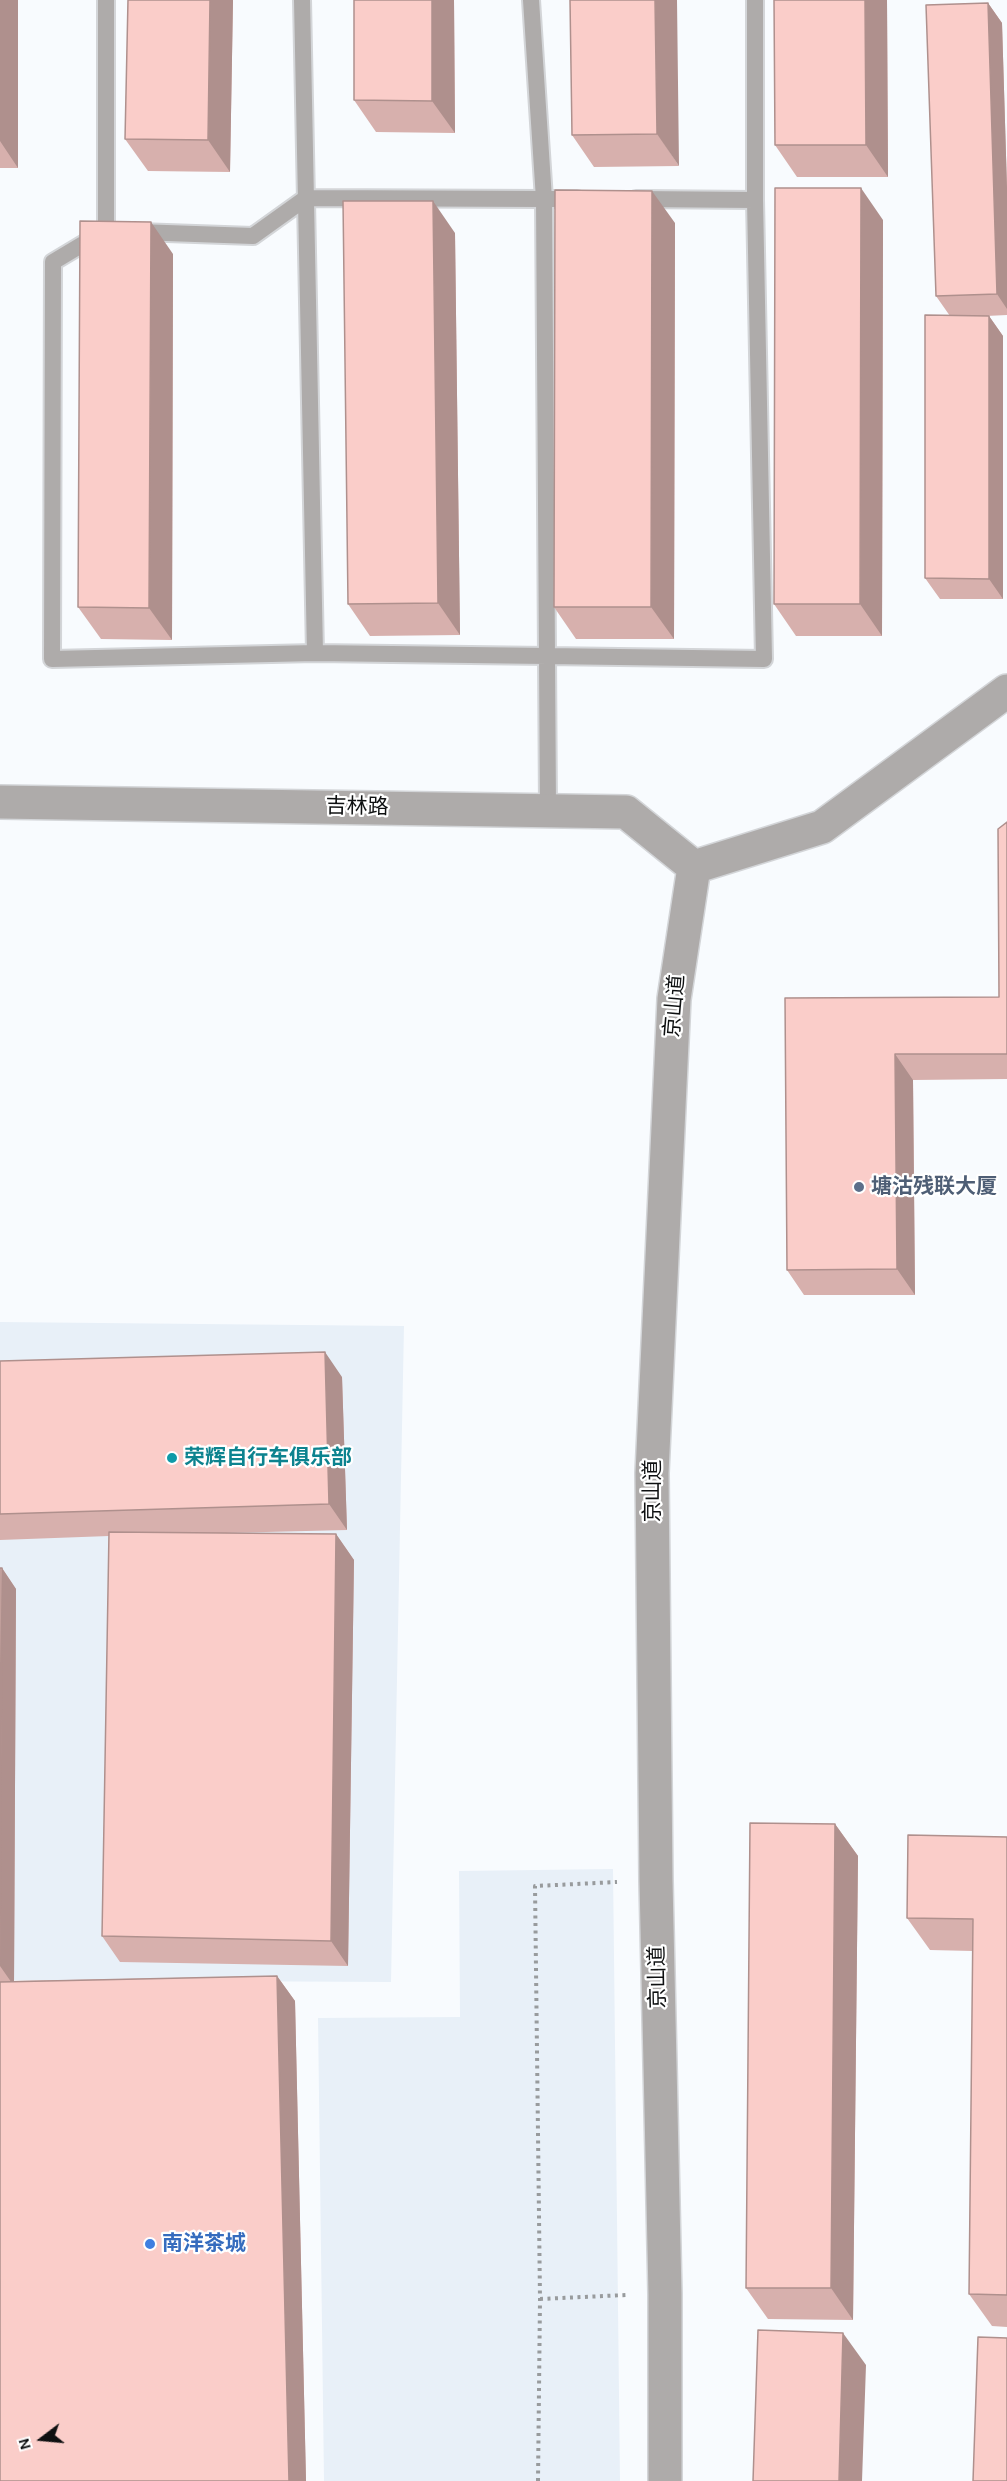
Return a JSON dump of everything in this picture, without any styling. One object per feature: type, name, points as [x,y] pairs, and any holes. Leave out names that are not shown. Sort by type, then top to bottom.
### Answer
[{"type":"street","points":[[694,867],[822,827],[1007,691]]},
{"type":"street","name":"吉林路","points":[[0,802],[626,812],[694,867]]},
{"type":"street","name":"京山道","points":[[665,2481],[665,2294],[656,1881],[652,1473],[674,999],[694,867]]},
{"type":"lane","points":[[106,0],[106,230]]},
{"type":"lane","points":[[302,0],[315,652]]},
{"type":"lane","points":[[531,0],[544,199],[548,810]]},
{"type":"lane","points":[[591,199],[306,198],[253,236],[106,230],[53,262],[52,658],[315,652],[764,659],[755,200],[755,0]]},
{"type":"lane","points":[[614,199],[755,200]]},
{"type":"path","points":[[538,2481],[540,2299],[535,1886],[656,1881]]},
{"type":"path","points":[[540,2299],[665,2294]]},
{"type":"shaded area","points":[[0,1322],[404,1326],[391,1982],[0,1980]]},
{"type":"shaded area","points":[[613,1869],[620,2481],[324,2481],[318,2018],[460,2017],[459,1871]]},
{"type":"building","points":[[128,0],[210,0],[208,140],[125,139]]},
{"type":"building","points":[[354,0],[432,0],[432,101],[354,100]]},
{"type":"building","points":[[570,0],[655,0],[657,134],[572,135]]},
{"type":"building","points":[[774,0],[865,0],[866,145],[775,145]]},
{"type":"building","points":[[988,3],[997,294],[936,296],[926,5]]},
{"type":"building","points":[[775,188],[861,188],[860,604],[774,604]]},
{"type":"building","points":[[555,190],[652,191],[651,607],[554,607]]},
{"type":"building","points":[[343,201],[433,201],[438,603],[348,604]]},
{"type":"building","points":[[80,221],[151,222],[149,608],[78,607]]},
{"type":"building","points":[[925,315],[989,316],[989,579],[925,578]]},
{"type":"building","name":"塘沽残联大厦","points":[[1007,822],[1007,1054],[895,1054],[897,1269],[787,1270],[785,998],[999,997],[998,829]]},
{"type":"building","name":"荣辉自行车俱乐部","points":[[325,1352],[329,1504],[0,1514],[0,1361]]},
{"type":"building","points":[[109,1532],[336,1534],[331,1941],[102,1936]]},
{"type":"building","points":[[0,1568],[2,1568],[0,1960]]},
{"type":"building","points":[[750,1823],[835,1824],[831,2288],[746,2288]]},
{"type":"building","points":[[908,1835],[1007,1837],[1007,2295],[969,2294],[973,1919],[907,1918]]},
{"type":"building","name":"南洋茶城","points":[[277,1976],[289,2481],[0,2481],[0,1982]]},
{"type":"building","points":[[758,2330],[843,2333],[839,2481],[753,2481]]},
{"type":"building","points":[[978,2337],[1007,2338],[1007,2481],[973,2481]]},
{"type":"place","name":"塘沽残联大厦","points":[[859,1187]]},
{"type":"place","name":"荣辉自行车俱乐部","points":[[172,1458]]},
{"type":"place","name":"南洋茶城","points":[[150,2244]]}]
